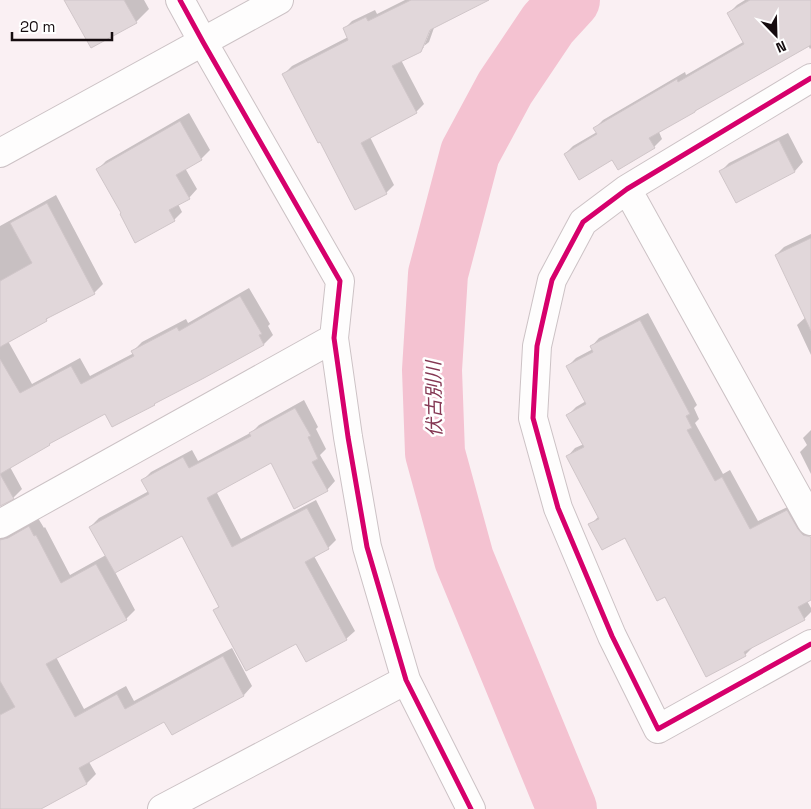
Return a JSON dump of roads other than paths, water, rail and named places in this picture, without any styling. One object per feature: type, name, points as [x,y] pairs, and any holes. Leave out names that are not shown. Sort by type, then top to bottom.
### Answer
[{"type":"street","points":[[180,0],[340,280],[334,338],[350,446],[368,547],[406,680],[471,809]]},
{"type":"street","points":[[0,153],[279,0]]},
{"type":"street","points":[[811,78],[627,189],[583,222],[552,280],[537,346],[533,418],[558,508],[612,636],[658,729],[811,644]]},
{"type":"street","points":[[627,189],[811,521]]},
{"type":"street","points":[[0,524],[334,338]]},
{"type":"street","points":[[162,809],[406,680]]},
{"type":"waterway","name":"伏古別川","points":[[567,809],[464,559],[435,453],[432,370],[438,274],[470,153],[505,88],[548,24],[570,0]]}]
